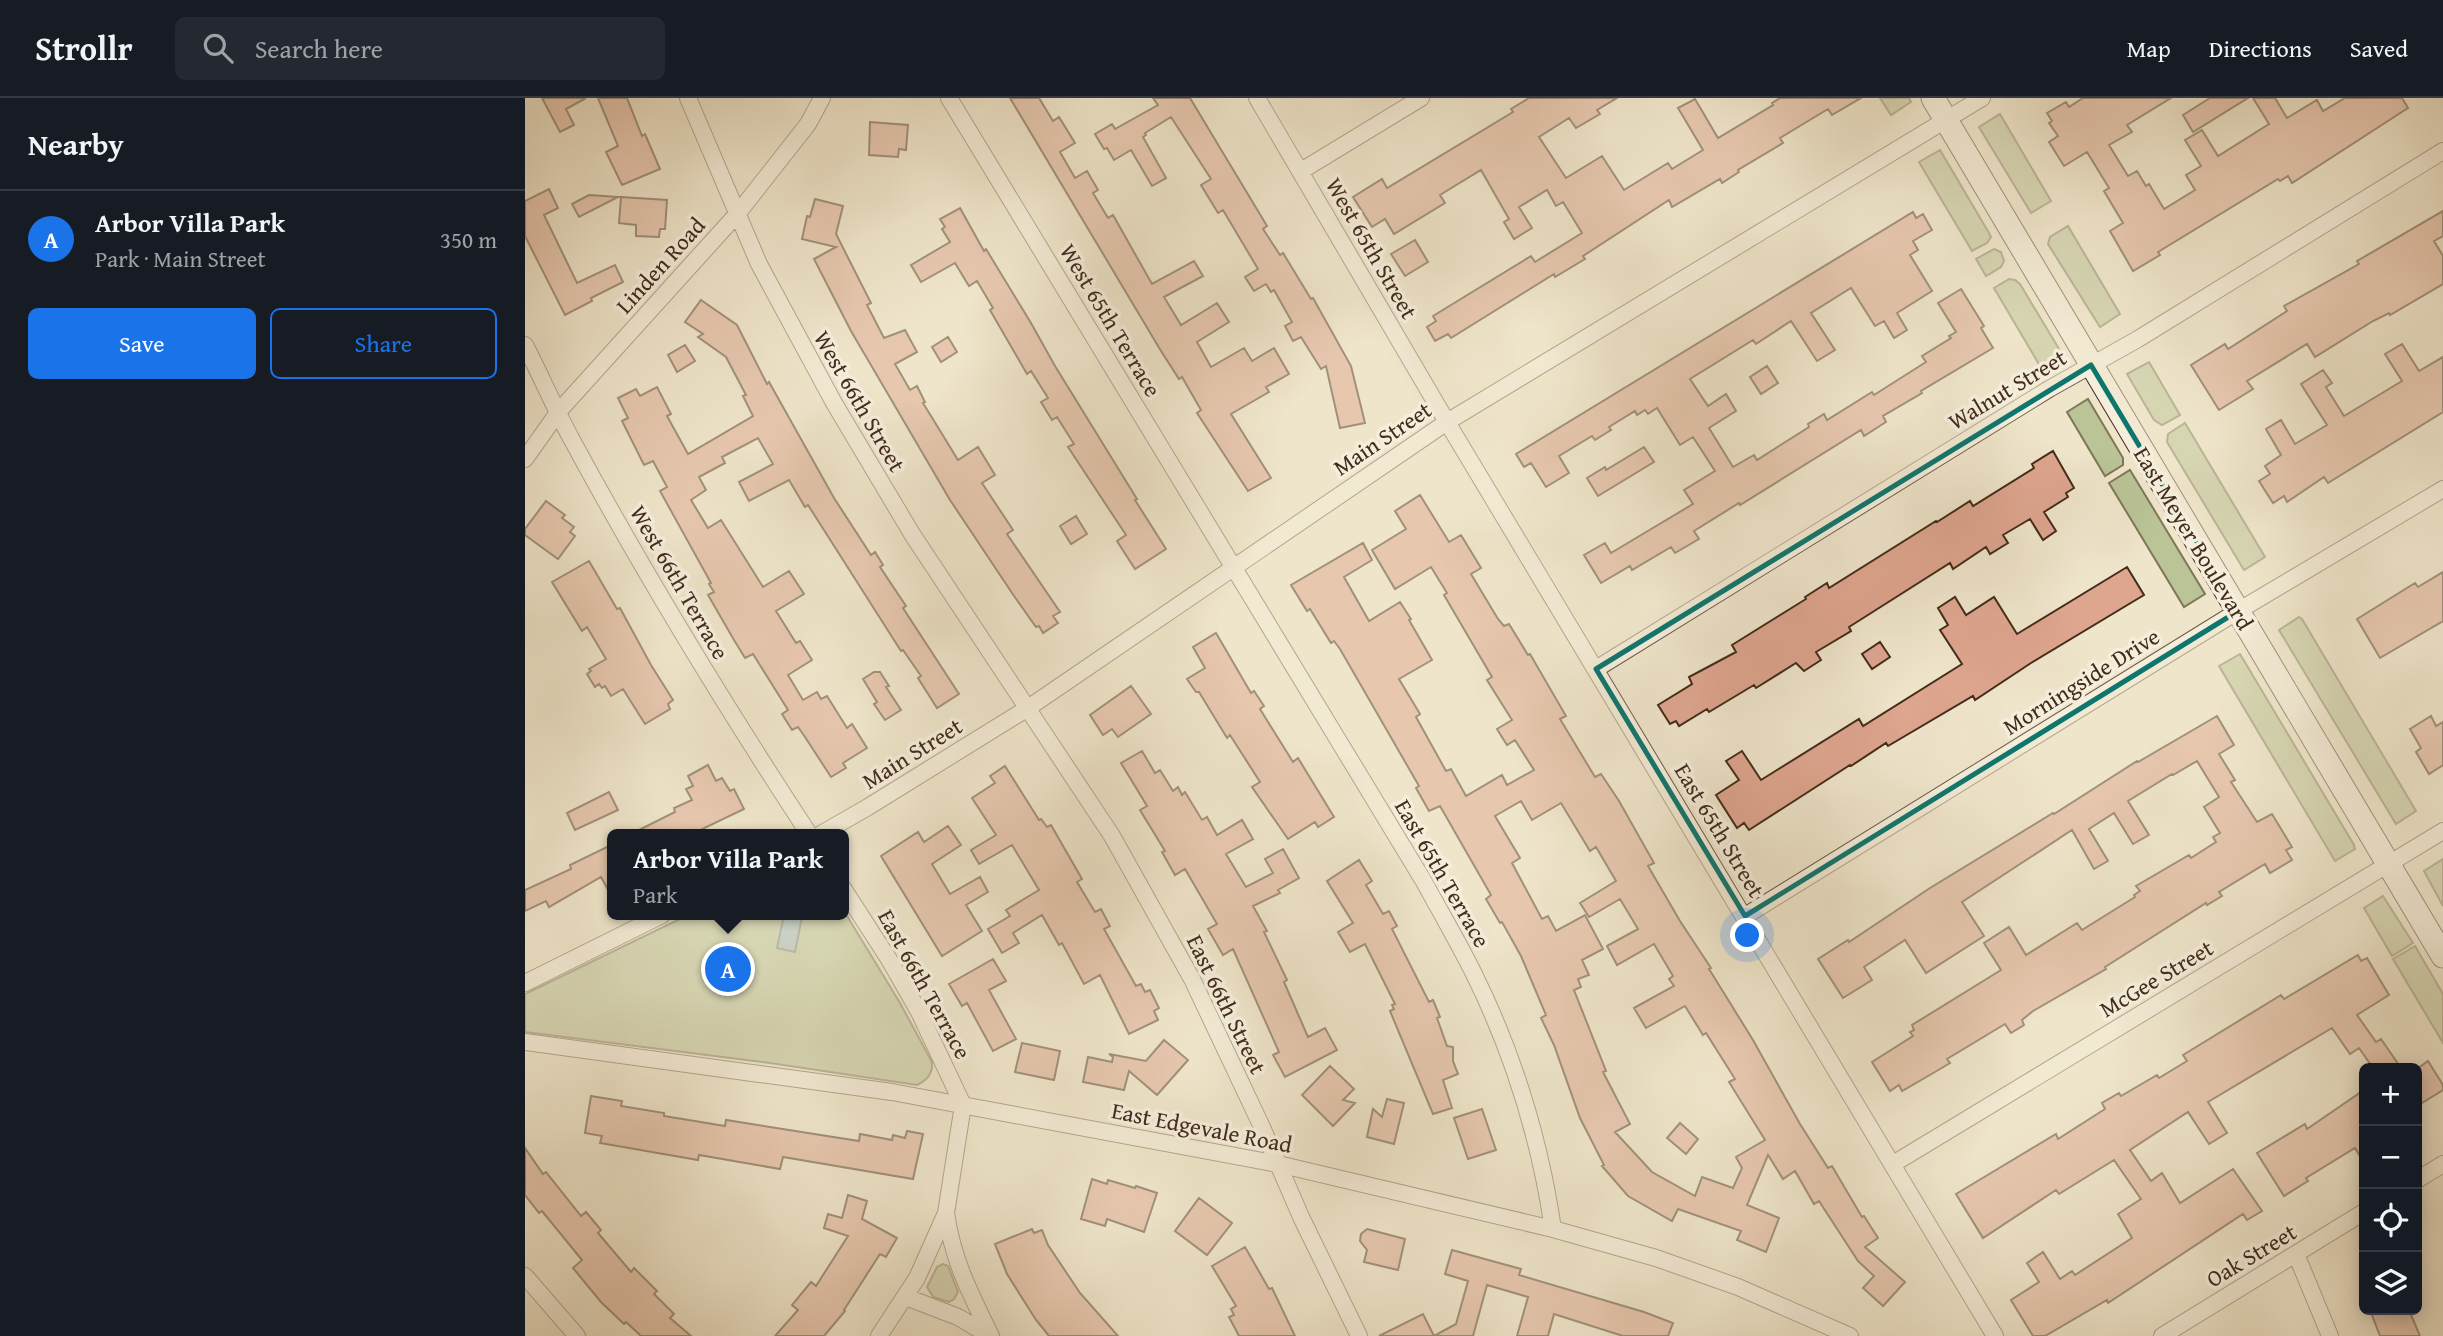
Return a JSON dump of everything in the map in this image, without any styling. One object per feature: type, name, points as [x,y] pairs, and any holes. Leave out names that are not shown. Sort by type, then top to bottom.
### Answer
[{"type":"main road","name":"East Meyer Boulevard","points":[[1933,98],[2443,956]]},
{"type":"street","name":"West 66th Street","points":[[688,98],[759,264],[795,333],[912,534],[1028,708]]},
{"type":"street","name":"Linden Road","points":[[525,458],[559,411],[738,213],[808,124],[823,98]]},
{"type":"street","name":"West 65th Terrace","points":[[949,98],[1233,565]]},
{"type":"street","name":"West 65th Street","points":[[1257,98],[1447,422]]},
{"type":"street","points":[[1301,171],[1421,98]]},
{"type":"street","name":"Main Street","points":[[830,829],[1028,708],[1233,565],[1447,422],[1982,98]]},
{"type":"street","name":"Walnut Street","points":[[1596,669],[2443,151]]},
{"type":"street","name":"West 66th Terrace","points":[[525,345],[571,437],[663,600],[723,701],[806,829]]},
{"type":"street","name":"East 65th Street","points":[[1447,422],[1995,1336]]},
{"type":"street","name":"Morningside Drive","points":[[1745,916],[2238,611],[2443,489]]},
{"type":"street","name":"East 65th Terrace","points":[[1233,565],[1423,880],[1474,975],[1505,1045],[1530,1117],[1545,1175],[1553,1229]]},
{"type":"street","name":"East 66th Street","points":[[1028,708],[1112,836],[1192,979],[1359,1336]]},
{"type":"street","name":"McGee Street","points":[[1893,1164],[2443,831]]},
{"type":"street","name":"East 66th Terrace","points":[[849,897],[919,1012],[963,1105]]},
{"type":"street","points":[[525,983],[652,920]]},
{"type":"street","name":"East Edgevale Road","points":[[525,1042],[892,1092],[1278,1164],[1553,1229],[1656,1258],[1738,1287],[1850,1336]]},
{"type":"street","points":[[879,1336],[917,1278],[946,1213],[963,1105]]},
{"type":"street","points":[[2422,1177],[2443,1164]]},
{"type":"street","points":[[946,1213],[950,1244],[963,1279],[991,1336]]},
{"type":"street","name":"Oak Street","points":[[2162,1336],[2359,1215]]},
{"type":"street","points":[[2296,1254],[2330,1336]]},
{"type":"street","points":[[525,1276],[577,1336]]},
{"type":"street","points":[[906,1297],[958,1317],[991,1336]]},
{"type":"highlighted area","points":[[2091,365],[2238,611],[1745,916],[1596,669]]},
{"type":"green space","points":[[1880,98],[1909,98],[1911,102],[1891,115]]},
{"type":"green space","points":[[2000,114],[2051,201],[2031,213],[1979,127]]},
{"type":"green space","points":[[1940,150],[1991,237],[1987,243],[1972,251],[1919,162]]},
{"type":"green space","points":[[2068,226],[2120,314],[2100,327],[2048,244],[2050,237]]},
{"type":"green space","points":[[1994,249],[2001,252],[2004,261],[2001,267],[1986,276],[1976,259]]},
{"type":"green space","points":[[2009,279],[2020,284],[2059,349],[2060,353],[2040,366],[1994,288]]},
{"type":"green space","points":[[2149,362],[2180,415],[2162,425],[2154,420],[2127,374]]},
{"type":"green space","points":[[2088,399],[2123,458],[2123,465],[2105,476],[2067,412]]},
{"type":"green space","points":[[2185,423],[2265,557],[2244,570],[2167,442],[2168,434]]},
{"type":"green space","points":[[2130,470],[2205,594],[2184,607],[2109,483]]},
{"type":"green space","points":[[2299,617],[2416,811],[2396,824],[2279,630]]},
{"type":"green space","points":[[2240,654],[2354,845],[2355,849],[2335,861],[2219,666]]},
{"type":"green space","points":[[2443,859],[2443,906],[2424,871]]},
{"type":"green space","points":[[2383,896],[2413,943],[2392,956],[2364,908]]},
{"type":"green space","points":[[849,919],[900,1003],[932,1062],[931,1070],[929,1076],[917,1085],[770,1063],[525,1032],[525,994],[678,920]]},
{"type":"green space","points":[[2415,946],[2443,994],[2443,1043],[2393,959]]},
{"type":"green space","points":[[943,1264],[948,1266],[958,1292],[949,1302],[933,1297],[927,1287],[937,1267]]},
{"type":"water","points":[[783,920],[801,920],[795,952],[777,948]]},
{"type":"building","points":[[542,98],[586,98],[566,109],[574,125],[560,132]]},
{"type":"building","points":[[598,98],[627,98],[642,136],[645,134],[660,169],[622,185],[606,152],[618,146]]},
{"type":"building","points":[[1010,98],[1039,98],[1053,121],[1059,117],[1075,143],[1060,152],[1075,178],[1087,171],[1098,190],[1093,193],[1108,218],[1113,215],[1152,284],[1194,261],[1203,276],[1164,297],[1181,325],[1217,303],[1229,322],[1197,342],[1211,367],[1244,348],[1252,361],[1274,348],[1289,374],[1266,387],[1269,392],[1231,414],[1271,478],[1248,491],[1197,413],[1201,410],[1182,377],[1179,379],[1161,351]]},
{"type":"building","points":[[1153,98],[1190,98],[1267,226],[1263,229],[1280,255],[1283,253],[1311,299],[1313,298],[1351,366],[1365,423],[1340,428],[1326,366],[1321,369],[1301,337],[1293,341],[1285,326],[1292,322],[1274,290],[1271,292],[1266,284],[1254,291],[1245,277],[1258,269],[1223,210],[1218,213],[1201,185],[1211,179],[1171,117],[1143,137],[1166,178],[1152,186],[1131,150],[1114,160],[1107,148],[1104,149],[1095,134],[1112,124],[1115,129],[1158,105]]},
{"type":"building","points":[[1529,98],[1617,98],[1597,110],[1600,114],[1576,128],[1569,118],[1539,137],[1566,178],[1602,156],[1624,190],[1668,163],[1672,169],[1703,150],[1678,108],[1695,99],[1718,138],[1780,98],[1861,98],[1832,115],[1828,109],[1780,138],[1783,143],[1722,183],[1720,179],[1672,207],[1669,200],[1583,256],[1585,259],[1555,277],[1554,274],[1451,338],[1448,334],[1435,341],[1427,327],[1436,321],[1433,316],[1531,256],[1535,262],[1582,233],[1563,202],[1556,206],[1547,190],[1519,207],[1532,228],[1514,239],[1504,222],[1509,219],[1481,170],[1440,195],[1445,203],[1394,234],[1385,219],[1372,227],[1353,197],[1382,179],[1387,188],[1513,112],[1511,109]]},
{"type":"building","points":[[2083,98],[2171,98],[2127,125],[2132,132],[2109,145],[2128,176],[2137,171],[2146,186],[2149,184],[2164,209],[2195,190],[2186,175],[2201,166],[2185,140],[2202,130],[2218,156],[2269,124],[2253,98],[2275,98],[2287,118],[2317,100],[2323,111],[2345,98],[2402,98],[2408,108],[2292,183],[2288,176],[2280,181],[2278,179],[2158,252],[2160,255],[2133,271],[2110,231],[2123,223],[2104,191],[2109,188],[2087,152],[2064,166],[2049,142],[2058,136],[2049,123],[2052,121],[2047,113],[2066,102],[2069,107]]},
{"type":"building","points":[[2210,98],[2248,98],[2193,132],[2183,115]]},
{"type":"building","points":[[870,122],[908,125],[906,150],[899,149],[898,157],[869,155]]},
{"type":"building","points":[[549,189],[558,208],[544,215],[577,283],[615,265],[623,282],[565,315],[525,236],[525,201]]},
{"type":"building","points":[[589,195],[618,197],[579,217],[572,204]]},
{"type":"building","points":[[621,197],[667,200],[665,229],[660,229],[659,237],[636,236],[636,225],[619,223]]},
{"type":"building","points":[[815,199],[843,206],[836,234],[871,303],[867,305],[884,338],[905,330],[917,352],[895,364],[910,390],[917,386],[925,402],[923,403],[958,460],[978,447],[995,475],[982,483],[1013,530],[1007,534],[1060,612],[1053,616],[1058,623],[1043,633],[1014,596],[950,500],[851,331],[814,259],[836,247],[802,239],[807,216],[810,217]]},
{"type":"building","points":[[960,208],[1166,549],[1135,569],[1117,541],[1126,535],[1068,447],[1074,444],[1057,417],[1052,420],[1041,402],[1048,398],[1031,371],[1027,374],[990,310],[993,308],[977,281],[969,286],[955,263],[921,282],[911,265],[950,242],[942,229],[945,227],[940,219]]},
{"type":"building","points":[[2443,211],[2443,236],[2434,241],[2443,256],[2443,284],[2390,315],[2389,313],[2373,321],[2315,357],[2307,344],[2247,381],[2253,389],[2219,410],[2191,365],[2225,344],[2228,349],[2287,311],[2284,306],[2359,264],[2357,261]]},
{"type":"building","points":[[1913,212],[1916,218],[1923,214],[1932,230],[1913,241],[1918,250],[1910,255],[1932,291],[1897,313],[1907,330],[1894,338],[1884,321],[1875,326],[1851,288],[1811,313],[1835,350],[1817,361],[1791,321],[1756,344],[1753,340],[1690,379],[1708,406],[1726,394],[1736,411],[1709,428],[1733,467],[1754,455],[1757,460],[1809,427],[1808,424],[1824,414],[1827,420],[1872,392],[1874,395],[1926,362],[1922,356],[1956,332],[1938,303],[1961,289],[1984,326],[1981,328],[1993,348],[1883,416],[1886,422],[1864,436],[1861,430],[1694,531],[1699,539],[1675,553],[1671,547],[1632,570],[1630,566],[1601,583],[1584,555],[1605,543],[1611,553],[1693,504],[1684,490],[1715,471],[1693,437],[1680,445],[1657,408],[1648,414],[1645,410],[1637,415],[1635,411],[1609,427],[1611,430],[1595,440],[1592,436],[1559,456],[1569,473],[1546,487],[1531,463],[1524,467],[1516,454]]},
{"type":"building","points":[[1415,240],[1428,262],[1405,276],[1391,254]]},
{"type":"building","points":[[701,300],[737,325],[767,384],[769,382],[834,498],[871,555],[875,552],[883,565],[880,567],[906,606],[903,608],[959,694],[937,708],[918,678],[921,676],[903,650],[901,651],[808,505],[805,507],[789,480],[749,501],[739,482],[773,464],[758,438],[722,457],[725,463],[699,477],[706,490],[691,500],[708,528],[721,520],[763,587],[789,571],[804,594],[776,611],[796,643],[800,641],[812,660],[788,675],[803,700],[817,692],[821,699],[827,696],[847,728],[852,724],[867,748],[843,763],[846,768],[831,777],[798,727],[792,730],[782,714],[788,710],[753,654],[745,658],[734,640],[708,595],[714,592],[709,584],[711,583],[660,491],[667,487],[653,461],[644,465],[622,421],[628,418],[618,398],[636,389],[640,396],[657,387],[671,414],[667,416],[688,454],[753,416],[743,396],[746,395],[726,357],[698,337],[703,334],[685,322]]},
{"type":"building","points":[[948,337],[957,352],[941,362],[932,347]]},
{"type":"building","points":[[2402,344],[2419,371],[2443,357],[2443,412],[2328,483],[2324,477],[2287,502],[2284,496],[2273,503],[2259,481],[2270,474],[2265,466],[2281,455],[2266,429],[2281,420],[2295,444],[2327,425],[2301,384],[2323,370],[2332,383],[2326,387],[2344,416],[2402,381],[2385,354]]},
{"type":"building","points":[[685,345],[695,361],[677,372],[668,355]]},
{"type":"building","points":[[1767,366],[1778,383],[1761,394],[1750,377]]},
{"type":"building","points":[[1644,447],[1654,462],[1598,496],[1587,478]]},
{"type":"building","points":[[2053,451],[2074,488],[2066,493],[2068,497],[2044,512],[2056,531],[2043,540],[2030,519],[2003,535],[2008,543],[1990,554],[1986,547],[1953,569],[1950,563],[1849,627],[1851,631],[1816,652],[1821,660],[1804,671],[1796,663],[1756,688],[1754,685],[1709,712],[1707,709],[1679,726],[1676,721],[1670,724],[1658,705],[1692,684],[1689,677],[1736,652],[1732,645],[1827,583],[1829,588],[1970,501],[1973,506],[2034,468],[2032,464]]},
{"type":"building","points":[[1420,495],[1449,542],[1461,535],[1481,568],[1471,574],[1498,619],[1504,626],[1509,624],[1528,655],[1530,654],[1566,716],[1560,719],[1595,777],[1601,774],[1619,801],[1654,863],[1648,866],[1711,968],[1709,969],[1800,1124],[1828,1168],[1832,1166],[1862,1217],[1864,1216],[1878,1238],[1865,1247],[1905,1282],[1883,1306],[1863,1288],[1874,1276],[1858,1261],[1819,1201],[1814,1204],[1795,1171],[1783,1179],[1768,1155],[1747,1205],[1779,1218],[1766,1252],[1737,1240],[1741,1231],[1678,1209],[1672,1221],[1628,1196],[1602,1166],[1604,1165],[1580,1118],[1554,1045],[1541,1018],[1546,1015],[1521,956],[1486,899],[1491,895],[1440,806],[1429,811],[1416,788],[1419,786],[1340,649],[1334,641],[1331,643],[1291,585],[1363,543],[1372,560],[1344,577],[1369,621],[1400,602],[1411,619],[1409,620],[1432,660],[1399,679],[1420,714],[1416,717],[1446,771],[1451,769],[1466,796],[1502,775],[1507,785],[1534,770],[1515,740],[1507,745],[1497,729],[1512,720],[1487,680],[1492,677],[1444,595],[1447,593],[1431,567],[1395,589],[1372,550],[1406,529],[1395,511]],"holes":[[[1521,801],[1532,820],[1561,803],[1590,851],[1596,847],[1616,881],[1580,903],[1589,917],[1620,899],[1638,929],[1607,946],[1617,965],[1654,944],[1673,976],[1669,979],[1674,986],[1634,1008],[1646,1028],[1685,1006],[1735,1079],[1729,1082],[1765,1140],[1736,1157],[1742,1168],[1733,1188],[1702,1177],[1695,1196],[1652,1172],[1615,1132],[1630,1124],[1603,1072],[1606,1071],[1574,990],[1581,987],[1578,979],[1589,975],[1582,960],[1603,949],[1585,915],[1556,931],[1548,916],[1542,919],[1512,863],[1520,858],[1495,816]]]},
{"type":"building","points":[[546,501],[565,515],[562,518],[574,527],[570,532],[575,536],[558,559],[525,535],[525,529]]},
{"type":"building","points":[[1076,516],[1087,534],[1071,544],[1060,526]]},
{"type":"building","points":[[589,561],[617,609],[620,608],[673,700],[668,704],[670,709],[645,724],[623,689],[611,696],[605,686],[602,688],[599,684],[595,687],[587,674],[591,671],[589,669],[606,659],[587,627],[582,631],[552,582]]},
{"type":"building","points":[[2127,567],[2144,595],[1975,700],[1973,696],[1888,746],[1886,743],[1749,830],[1744,823],[1737,828],[1716,795],[1739,780],[1726,761],[1742,751],[1761,780],[1859,719],[1863,726],[1962,664],[1940,630],[1948,625],[1938,608],[1955,597],[1966,615],[1994,597],[2017,634]]},
{"type":"building","points":[[2443,572],[2443,621],[2380,658],[2357,619],[2415,583],[2418,587]]},
{"type":"building","points":[[1216,633],[1251,693],[1254,691],[1264,706],[1260,709],[1293,762],[1298,758],[1334,817],[1318,827],[1315,822],[1288,839],[1252,787],[1260,782],[1230,735],[1227,738],[1199,692],[1196,692],[1187,679],[1205,668],[1193,647]]},
{"type":"building","points":[[1880,642],[1890,657],[1872,669],[1862,654]]},
{"type":"building","points":[[874,672],[880,672],[901,710],[885,720],[874,704],[877,702],[863,679]]},
{"type":"building","points":[[1131,686],[1151,714],[1118,737],[1112,729],[1103,735],[1090,715]]},
{"type":"building","points":[[2217,716],[2234,745],[2219,754],[2235,780],[2231,782],[2257,822],[2272,814],[2292,847],[2286,850],[2292,860],[2270,873],[2265,864],[2219,892],[2222,896],[2207,905],[2206,903],[2105,967],[2106,969],[2033,1011],[2022,1020],[2024,1025],[2011,1033],[2005,1024],[1947,1059],[1950,1063],[1935,1072],[1902,1091],[1899,1085],[1890,1091],[1872,1062],[1913,1036],[1910,1032],[1914,1030],[1912,1025],[2001,970],[1984,943],[2009,927],[2026,955],[2077,923],[2082,930],[2135,897],[2140,891],[2136,886],[2216,842],[2213,837],[2220,833],[2204,807],[2219,797],[2197,761],[2172,774],[2128,801],[2149,835],[2133,844],[2114,813],[2089,829],[2108,861],[2094,869],[2072,830],[1962,902],[1984,936],[1926,973],[1905,940],[1864,967],[1872,980],[1843,998],[1818,959],[2137,761]]},
{"type":"building","points":[[2431,716],[2436,726],[2443,722],[2443,765],[2429,774],[2416,752],[2421,748],[2410,729]]},
{"type":"building","points":[[1142,751],[1155,773],[1160,770],[1173,791],[1178,787],[1182,795],[1185,792],[1202,820],[1207,817],[1217,835],[1242,820],[1253,839],[1226,854],[1246,887],[1273,873],[1265,859],[1283,849],[1299,878],[1278,890],[1280,893],[1253,906],[1267,931],[1264,932],[1287,980],[1284,982],[1308,1037],[1325,1028],[1337,1050],[1285,1077],[1273,1055],[1279,1052],[1233,949],[1223,955],[1208,929],[1217,924],[1185,869],[1175,875],[1162,852],[1165,851],[1140,810],[1147,806],[1121,763]]},
{"type":"building","points":[[708,765],[716,781],[722,778],[730,791],[734,789],[744,809],[702,829],[641,829],[692,800],[686,789],[693,786],[688,776]]},
{"type":"building","points":[[1005,766],[1039,820],[1047,827],[1051,825],[1082,879],[1077,882],[1095,912],[1101,909],[1110,926],[1104,929],[1136,986],[1141,984],[1145,992],[1150,990],[1159,1008],[1154,1011],[1158,1020],[1129,1034],[1100,975],[1084,984],[1062,943],[1059,945],[1042,915],[1013,933],[1019,943],[1002,953],[988,929],[1010,916],[1006,910],[1039,890],[1012,845],[979,864],[971,850],[996,835],[972,798],[995,783],[990,776]]},
{"type":"building","points":[[609,792],[618,810],[575,830],[567,813]]},
{"type":"building","points":[[948,826],[961,845],[932,864],[950,894],[980,877],[988,892],[966,905],[982,931],[942,956],[881,856],[918,832],[924,842]]},
{"type":"building","points":[[607,847],[607,888],[601,877],[549,907],[546,901],[525,911],[525,890],[571,869],[570,865]]},
{"type":"building","points":[[1359,860],[1372,881],[1366,885],[1383,914],[1389,911],[1397,926],[1392,929],[1429,1002],[1433,1000],[1447,1046],[1453,1047],[1453,1061],[1458,1074],[1443,1080],[1452,1108],[1433,1114],[1390,1011],[1395,1004],[1365,944],[1350,952],[1338,932],[1353,923],[1327,881]]},
{"type":"building","points":[[2358,955],[2361,961],[2367,958],[2389,995],[2357,1015],[2376,1042],[2381,1039],[2398,1063],[2370,1063],[2359,1048],[2350,1054],[2332,1028],[2208,1102],[2227,1133],[2209,1144],[2188,1112],[2130,1150],[2151,1181],[2162,1173],[2180,1203],[2233,1169],[2262,1211],[2247,1220],[2243,1214],[2108,1303],[2107,1300],[2045,1336],[2033,1336],[2011,1300],[2039,1282],[2027,1263],[2043,1252],[2060,1279],[2072,1271],[2075,1275],[2132,1238],[2118,1214],[2141,1199],[2114,1160],[2059,1194],[2056,1190],[1983,1238],[1956,1194],[2056,1134],[2058,1139],[2105,1109],[2102,1103],[2119,1093],[2121,1096],[2187,1061],[2183,1055],[2281,995],[2284,999]]},
{"type":"building","points":[[993,959],[1006,981],[989,990],[1016,1039],[993,1051],[967,1003],[962,1006],[949,984]]},
{"type":"building","points":[[1164,1040],[1188,1060],[1157,1095],[1129,1071],[1124,1090],[1083,1082],[1088,1057],[1112,1062],[1113,1057],[1109,1054],[1146,1061]]},
{"type":"building","points":[[1022,1043],[1060,1051],[1054,1080],[1015,1072]]},
{"type":"building","points":[[2428,1061],[2443,1085],[2443,1090],[2422,1103],[2422,1065]]},
{"type":"building","points":[[1330,1066],[1354,1089],[1343,1100],[1355,1103],[1333,1126],[1302,1095]]},
{"type":"building","points":[[2359,1093],[2359,1155],[2355,1148],[2306,1178],[2308,1181],[2284,1196],[2257,1153],[2305,1124],[2307,1129]]},
{"type":"building","points":[[591,1096],[622,1101],[621,1106],[664,1113],[664,1116],[725,1126],[726,1120],[859,1141],[860,1134],[892,1140],[893,1135],[905,1138],[907,1131],[923,1134],[913,1179],[783,1157],[780,1169],[699,1155],[698,1160],[600,1143],[602,1136],[585,1133]]},
{"type":"building","points":[[1387,1099],[1404,1103],[1394,1144],[1367,1137],[1373,1109],[1382,1117]]},
{"type":"building","points":[[1482,1109],[1496,1150],[1468,1159],[1454,1118]]},
{"type":"building","points":[[1680,1123],[1698,1139],[1686,1154],[1667,1138]]},
{"type":"building","points":[[525,1148],[543,1174],[546,1172],[581,1216],[586,1212],[601,1230],[598,1233],[631,1272],[634,1268],[657,1291],[654,1294],[674,1314],[670,1318],[691,1336],[641,1336],[601,1302],[573,1268],[582,1260],[542,1211],[539,1213],[525,1195]]},
{"type":"building","points":[[1092,1179],[1107,1184],[1108,1180],[1135,1188],[1136,1186],[1157,1193],[1144,1232],[1107,1219],[1105,1226],[1081,1219]]},
{"type":"building","points":[[848,1195],[867,1201],[862,1219],[897,1238],[886,1257],[880,1254],[845,1311],[824,1336],[775,1336],[798,1310],[792,1305],[811,1282],[816,1286],[848,1236],[824,1228],[828,1214],[842,1218]]},
{"type":"building","points":[[1199,1198],[1232,1223],[1207,1255],[1175,1231]]},
{"type":"building","points":[[1032,1229],[1034,1233],[1042,1230],[1048,1245],[1080,1293],[1118,1336],[1049,1336],[1036,1320],[1007,1274],[995,1244]]},
{"type":"building","points":[[1367,1229],[1405,1239],[1398,1270],[1364,1262],[1367,1250],[1360,1241],[1361,1234]]},
{"type":"building","points":[[1245,1247],[1269,1289],[1272,1288],[1295,1336],[1239,1336],[1229,1317],[1234,1315],[1231,1309],[1236,1306],[1212,1266]]},
{"type":"building","points":[[1452,1250],[1521,1269],[1519,1275],[1673,1323],[1668,1336],[1623,1336],[1554,1314],[1548,1336],[1517,1336],[1528,1297],[1487,1285],[1473,1336],[1434,1336],[1456,1324],[1468,1281],[1445,1274]]},
{"type":"building","points":[[1423,1314],[1434,1336],[1379,1336]]},
{"type":"building","points":[[2372,1315],[2411,1315],[2420,1336],[2380,1336]]},
{"type":"place","name":"Arbor Villa Park","points":[[728,969]]}]
